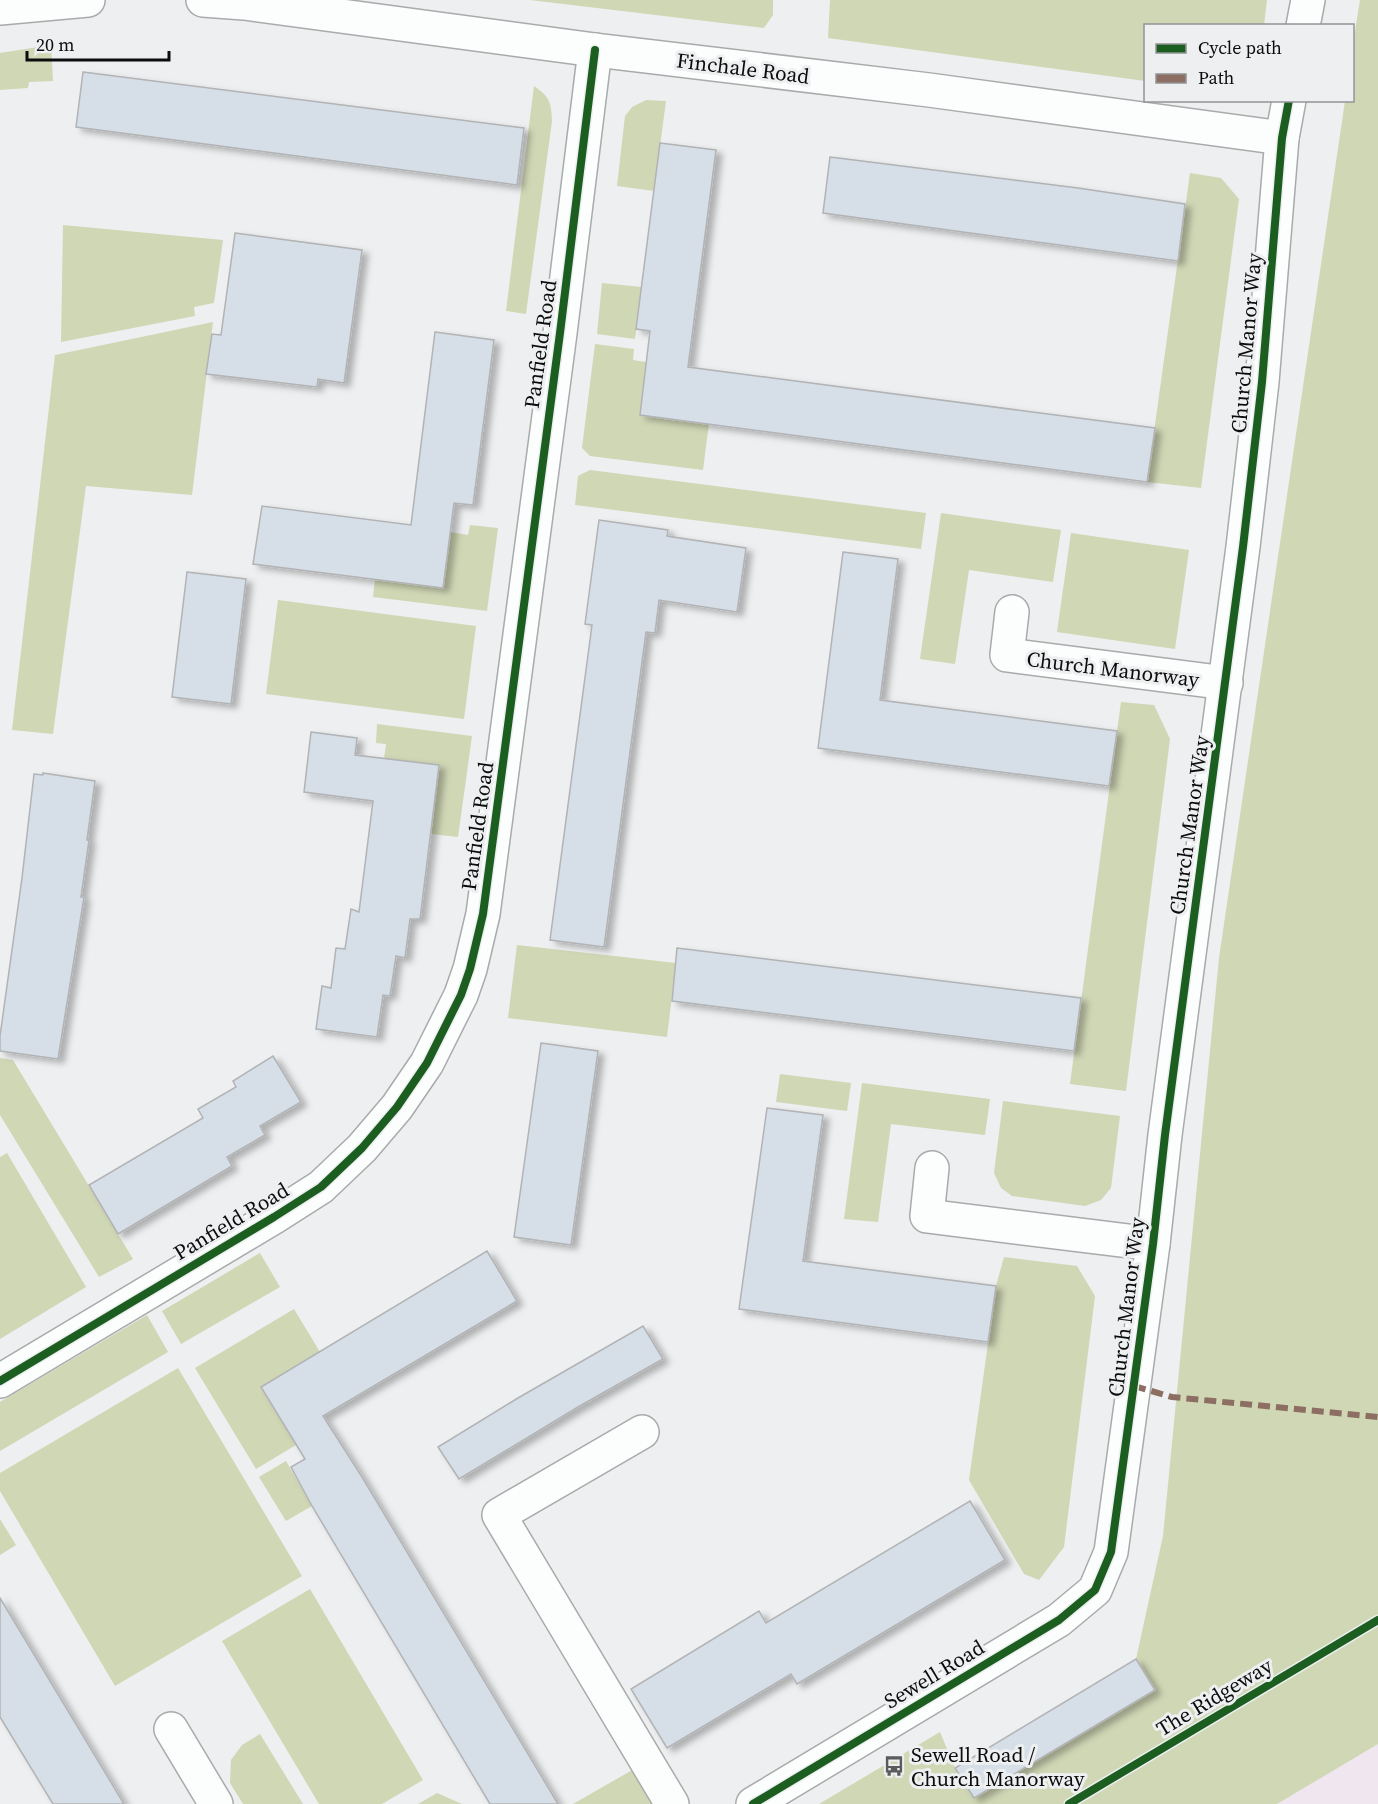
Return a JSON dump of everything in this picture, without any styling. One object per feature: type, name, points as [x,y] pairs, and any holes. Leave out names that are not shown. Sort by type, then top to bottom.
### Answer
[{"type":"street","points":[[0,8],[88,0]]},
{"type":"street","name":"Finchale Road","points":[[203,0],[436,14],[595,50],[929,90],[1282,138]]},
{"type":"street","points":[[1303,24],[1308,0]]},
{"type":"street","name":"Panfield Road","points":[[0,1380],[321,1187],[362,1148],[397,1107],[428,1063],[461,995],[470,969],[483,914],[595,50]]},
{"type":"street","name":"Church Manor Way","points":[[1111,1552],[1226,683],[1262,382],[1282,138],[1289,102]]},
{"type":"street","name":"Church Manorway","points":[[1012,612],[1007,655],[1226,683]]},
{"type":"street","points":[[932,1168],[927,1216],[1153,1244]]},
{"type":"street","points":[[642,1432],[499,1515],[672,1804]]},
{"type":"street","name":"Sewell Road","points":[[753,1804],[1059,1620],[1095,1590],[1111,1552]]},
{"type":"street","points":[[171,1729],[216,1804]]},
{"type":"shaded area","points":[[1378,1744],[1378,1804],[1277,1804]]},
{"type":"green space","points":[[530,0],[773,0],[773,15],[764,28]]},
{"type":"green space","points":[[830,0],[1267,0],[1264,24],[1144,24],[1144,81],[828,38]]},
{"type":"green space","points":[[1360,0],[1378,0],[1378,1744],[1277,1804],[819,1804],[940,1732],[955,1768],[974,1798],[1155,1690],[1136,1659],[1163,1536],[1219,958],[1345,102],[1354,102],[1354,38]]},
{"type":"green space","points":[[51,45],[53,81],[29,82],[28,88],[0,90],[0,53]]},
{"type":"green space","points":[[534,86],[549,100],[552,121],[526,314],[506,311]]},
{"type":"green space","points":[[646,100],[666,101],[654,191],[617,186],[625,116],[632,107]]},
{"type":"green space","points":[[1190,173],[1221,178],[1239,199],[1201,488],[1147,482]]},
{"type":"green space","points":[[63,225],[223,240],[214,303],[194,307],[195,316],[61,342]]},
{"type":"green space","points":[[602,283],[642,287],[635,339],[597,334]]},
{"type":"green space","points":[[213,322],[192,495],[86,486],[53,734],[12,730],[55,355]]},
{"type":"green space","points":[[595,344],[634,349],[633,360],[646,362],[640,415],[709,423],[703,470],[590,456],[582,448]]},
{"type":"green space","points":[[590,470],[926,513],[921,549],[575,505],[578,476]]},
{"type":"green space","points":[[941,513],[1061,530],[1053,582],[969,570],[955,664],[920,659]]},
{"type":"green space","points":[[470,525],[498,528],[487,611],[373,597],[375,579],[450,532],[468,535]]},
{"type":"green space","points":[[1071,533],[1189,550],[1175,649],[1057,632]]},
{"type":"green space","points":[[278,600],[476,626],[464,719],[266,694]]},
{"type":"green space","points":[[1121,702],[1154,705],[1170,739],[1126,1091],[1070,1084]]},
{"type":"green space","points":[[377,724],[472,736],[458,837],[431,834],[439,766],[384,759],[386,744],[376,743]]},
{"type":"green space","points":[[517,945],[676,963],[667,1037],[508,1018]]},
{"type":"green space","points":[[0,1058],[13,1060],[133,1259],[99,1277],[0,1115]]},
{"type":"green space","points":[[780,1074],[851,1083],[847,1111],[776,1102]]},
{"type":"green space","points":[[862,1083],[990,1099],[985,1135],[891,1124],[878,1222],[844,1219]]},
{"type":"green space","points":[[1003,1101],[1120,1116],[1111,1188],[1101,1200],[1085,1206],[1012,1196],[1001,1188],[994,1173]]},
{"type":"green space","points":[[7,1153],[86,1287],[0,1339],[0,1157]]},
{"type":"green space","points":[[260,1253],[280,1287],[181,1344],[162,1311]]},
{"type":"green space","points":[[1004,1257],[1077,1266],[1095,1296],[1064,1547],[1039,1580],[1024,1574],[969,1480],[996,1286]]},
{"type":"green space","points":[[294,1309],[320,1352],[261,1387],[290,1435],[301,1442],[256,1469],[195,1368]]},
{"type":"green space","points":[[147,1315],[168,1352],[0,1451],[0,1402]]},
{"type":"green space","points":[[178,1368],[302,1576],[115,1686],[0,1491],[0,1473]]},
{"type":"green space","points":[[286,1461],[312,1506],[286,1521],[259,1477]]},
{"type":"green space","points":[[0,1519],[16,1545],[0,1555]]},
{"type":"green space","points":[[310,1589],[423,1780],[382,1804],[319,1804],[222,1641]]},
{"type":"green space","points":[[260,1734],[303,1804],[243,1804],[230,1783],[231,1760],[242,1745]]},
{"type":"green space","points":[[634,1769],[655,1804],[573,1804]]},
{"type":"green space","points":[[437,1793],[462,1804],[418,1804]]},
{"type":"building","points":[[83,72],[524,128],[517,185],[76,127]]},
{"type":"building","points":[[660,143],[716,150],[688,367],[1155,428],[1147,482],[640,415],[650,331],[636,329]]},
{"type":"building","points":[[830,157],[1078,188],[1185,204],[1178,261],[823,213]]},
{"type":"building","points":[[235,233],[362,250],[344,383],[318,379],[317,387],[206,374],[212,334],[221,335]]},
{"type":"building","points":[[435,332],[494,340],[473,505],[454,503],[443,588],[253,564],[262,506],[411,525]]},
{"type":"building","points":[[599,520],[668,530],[667,536],[746,548],[737,612],[659,600],[655,633],[646,632],[604,947],[550,940],[592,625],[585,624]]},
{"type":"building","points":[[843,552],[898,559],[880,700],[1117,731],[1109,786],[818,748]]},
{"type":"building","points":[[187,572],[246,579],[231,704],[172,697]]},
{"type":"building","points":[[311,732],[357,738],[355,755],[439,765],[420,919],[410,919],[405,958],[396,956],[390,996],[383,995],[377,1037],[316,1029],[322,986],[331,988],[336,948],[345,949],[351,909],[359,912],[373,801],[304,792]]},
{"type":"building","points":[[43,773],[95,781],[81,897],[84,897],[58,1059],[0,1051],[0,1036],[34,774],[43,775]]},
{"type":"building","points":[[677,948],[1081,998],[1074,1051],[672,1001]]},
{"type":"building","points":[[541,1043],[598,1051],[571,1245],[514,1237]]},
{"type":"building","points":[[273,1056],[301,1102],[260,1126],[265,1135],[227,1157],[232,1166],[118,1234],[89,1185],[203,1118],[198,1109],[236,1087],[233,1081]]},
{"type":"building","points":[[767,1108],[823,1115],[803,1261],[996,1286],[988,1342],[739,1309]]},
{"type":"building","points":[[487,1251],[517,1301],[323,1416],[558,1804],[490,1804],[312,1506],[291,1467],[305,1459],[261,1387]]},
{"type":"building","points":[[643,1326],[663,1359],[459,1479],[438,1447]]},
{"type":"building","points":[[970,1501],[1005,1560],[797,1684],[791,1674],[667,1748],[631,1689],[759,1611],[766,1623]]},
{"type":"building","points":[[0,1598],[124,1804],[53,1804],[0,1717]]},
{"type":"building","points":[[1136,1659],[1155,1690],[974,1798],[955,1768]]},
{"type":"marked path","points":[[1134,1386],[1172,1397],[1378,1417]]},
{"type":"cycle path","points":[[0,1381],[321,1187],[362,1148],[397,1107],[427,1063],[461,995],[470,969],[483,914],[595,50]]},
{"type":"cycle path","points":[[753,1804],[1059,1620],[1095,1590],[1111,1552],[1243,547],[1262,382],[1282,138],[1289,102]]},
{"type":"cycle path","name":"The Ridgeway","points":[[1069,1804],[1378,1620]]},
{"type":"place","name":"Sewell Road / Church Manorway","points":[[894,1766]]}]
